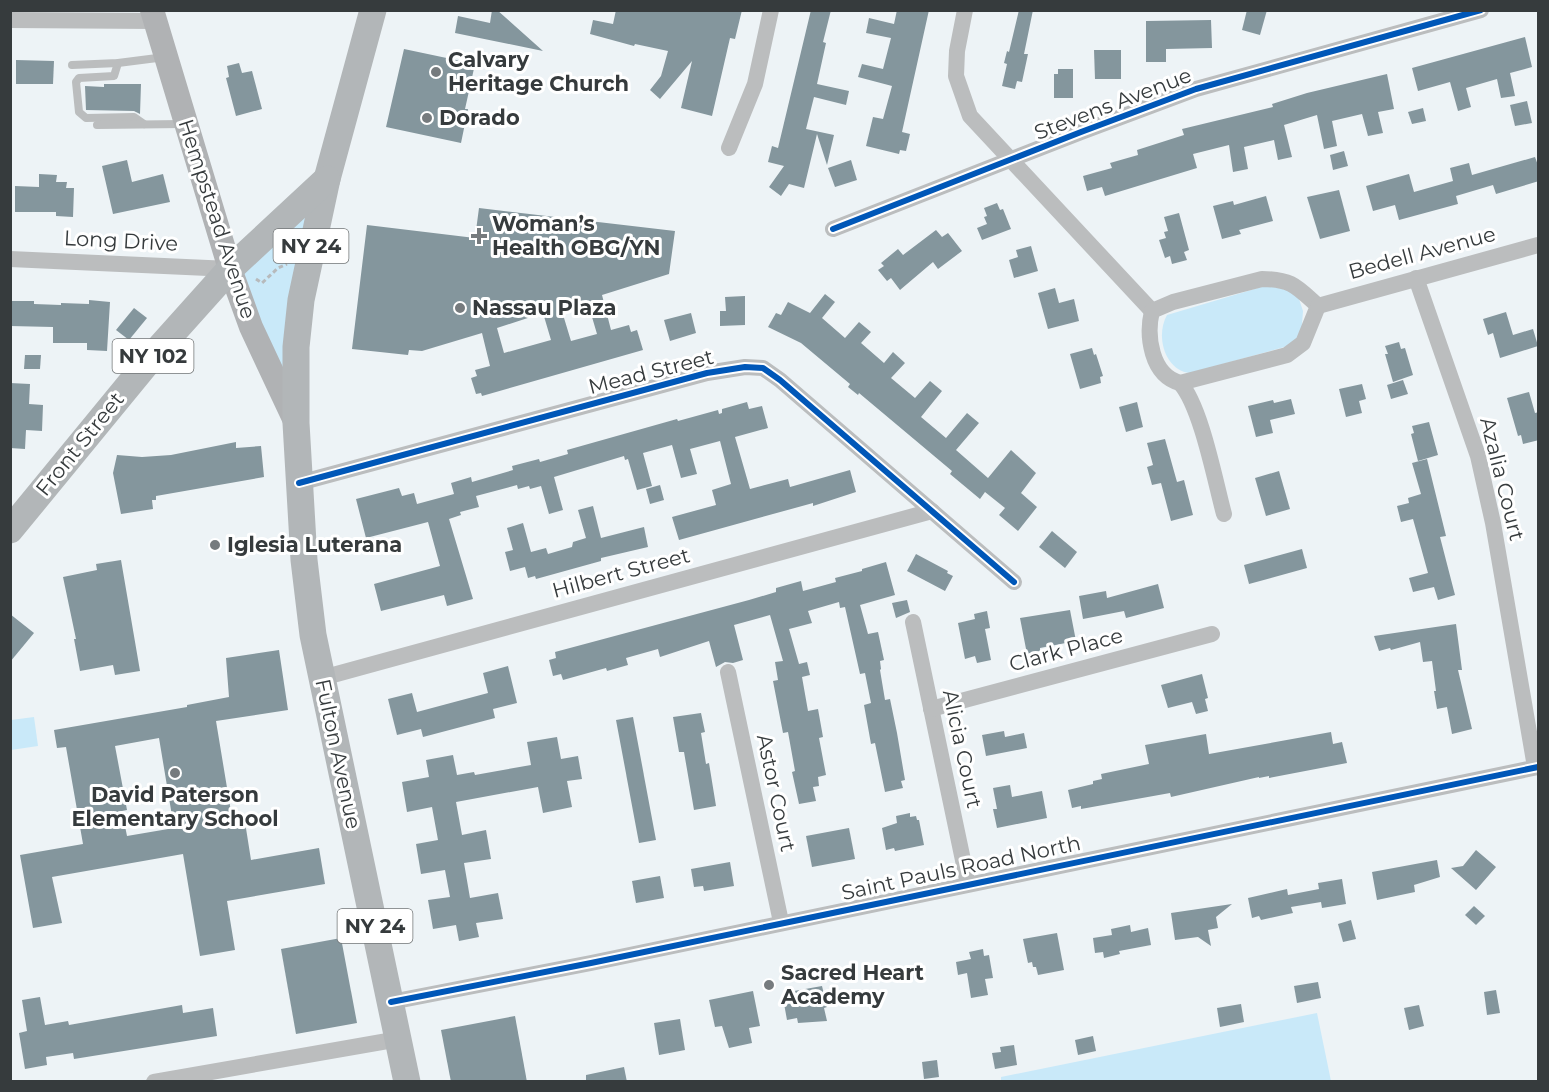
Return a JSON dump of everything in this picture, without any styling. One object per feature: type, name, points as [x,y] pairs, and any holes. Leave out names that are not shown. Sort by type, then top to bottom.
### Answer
[{"type":"main road","name":"NY 24","points":[[296,423],[296,347],[301,300],[327,179],[373,10]]},
{"type":"main road","name":"Hempstead Avenue","points":[[153,16],[186,124],[243,273],[251,327],[296,423]]},
{"type":"main road","name":"Front Street","points":[[10,530],[161,346],[243,273],[327,179]]},
{"type":"main road","name":"Fulton Avenue","points":[[296,423],[309,602],[322,678],[407,1082]]},
{"type":"street","points":[[729,148],[754,84],[771,10]]},
{"type":"street","points":[[966,10],[957,51],[956,76],[970,116],[1152,311]]},
{"type":"street","name":"Stevens Avenue","points":[[833,229],[1196,89],[1481,10]]},
{"type":"street","points":[[10,20],[153,16]]},
{"type":"street","name":"Bedell Avenue","points":[[1318,306],[1539,244]]},
{"type":"street","name":"Long Drive","points":[[10,259],[243,273]]},
{"type":"street","name":"Azalia Court","points":[[1416,278],[1478,456],[1493,524],[1537,767]]},
{"type":"street","points":[[1152,311],[1173,302],[1262,279],[1286,281],[1296,286],[1318,306],[1303,343],[1287,355],[1180,383]]},
{"type":"street","points":[[1152,311],[1148,331],[1157,363],[1168,377],[1180,383],[1192,400],[1224,514]]},
{"type":"street","name":"Mead Street","points":[[299,483],[707,373],[745,367],[763,368],[780,380],[1014,582]]},
{"type":"street","name":"Hilbert Street","points":[[322,678],[932,511]]},
{"type":"street","name":"Alicia Court","points":[[913,622],[968,884]]},
{"type":"street","name":"Clark Place","points":[[931,709],[1212,634]]},
{"type":"street","name":"Astor Court","points":[[728,672],[780,922]]},
{"type":"street","name":"Saint Pauls Road North","points":[[391,1002],[591,963],[780,922],[1537,767]]},
{"type":"street","points":[[154,1082],[399,1039]]},
{"type":"lane","points":[[72,65],[118,63],[165,57]]},
{"type":"lane","points":[[118,63],[114,76],[79,78],[76,82],[79,112],[86,118],[134,117],[144,124]]},
{"type":"lane","points":[[97,125],[186,124]]},
{"type":"path","points":[[243,273],[262,282],[278,268],[288,263]]},
{"type":"shaded area","points":[[308,212],[286,377],[240,275]]},
{"type":"shaded area","points":[[1268,285],[1297,293],[1303,311],[1301,337],[1288,346],[1190,373],[1174,366],[1162,342],[1167,315]]},
{"type":"shaded area","points":[[34,717],[38,746],[11,750],[11,720]]},
{"type":"shaded area","points":[[1317,1013],[1331,1081],[1001,1081],[1001,1077]]},
{"type":"building","points":[[492,10],[497,10],[543,51],[455,33],[458,16],[490,23]]},
{"type":"building","points":[[616,10],[742,10],[735,39],[730,38],[712,116],[681,108],[692,61],[660,99],[650,90],[661,76],[668,51],[635,44],[634,46],[590,34],[593,20],[613,24]]},
{"type":"building","points":[[811,10],[831,10],[823,42],[826,43],[817,84],[849,91],[846,105],[814,97],[806,129],[834,135],[827,165],[817,134],[804,188],[789,184],[781,196],[769,187],[784,166],[768,162],[772,146],[778,148]]},
{"type":"building","points":[[897,10],[929,10],[902,132],[910,134],[906,151],[900,150],[899,154],[866,146],[873,117],[883,119],[892,86],[858,77],[862,64],[883,69],[891,38],[866,33],[869,18],[894,24]]},
{"type":"building","points":[[1019,10],[1033,10],[1024,54],[1028,54],[1022,82],[1017,81],[1015,89],[1002,86],[1007,64],[1004,63],[1007,51],[1009,52]]},
{"type":"building","points":[[1247,10],[1267,10],[1260,35],[1242,30]]},
{"type":"building","points":[[1211,20],[1212,48],[1166,49],[1166,62],[1146,62],[1146,21]]},
{"type":"building","points":[[1525,37],[1532,67],[1510,73],[1515,96],[1501,98],[1497,79],[1466,88],[1471,107],[1458,111],[1450,82],[1418,91],[1412,68]]},
{"type":"building","points":[[404,49],[475,64],[465,109],[468,109],[461,143],[386,127]]},
{"type":"building","points":[[1094,50],[1121,50],[1121,79],[1095,79]]},
{"type":"building","points":[[16,60],[54,61],[53,84],[16,84]]},
{"type":"building","points":[[239,63],[242,73],[252,71],[262,109],[236,116],[226,78],[229,77],[227,66]]},
{"type":"building","points":[[1058,69],[1073,69],[1073,98],[1054,98],[1054,74],[1058,74]]},
{"type":"building","points":[[1387,74],[1394,109],[1378,112],[1383,133],[1368,136],[1362,114],[1332,121],[1337,146],[1324,149],[1317,115],[1284,125],[1292,157],[1278,160],[1274,140],[1244,147],[1248,169],[1233,172],[1229,145],[1193,154],[1197,168],[1105,196],[1102,187],[1087,191],[1083,176],[1112,168],[1110,163],[1138,155],[1137,150],[1184,135],[1182,129],[1273,107],[1272,104],[1307,93]]},
{"type":"building","points":[[104,84],[141,84],[140,114],[134,111],[86,110],[85,86],[104,87]]},
{"type":"building","points":[[1527,101],[1532,123],[1515,126],[1510,105]]},
{"type":"building","points":[[1423,108],[1426,121],[1412,124],[1408,112]]},
{"type":"building","points":[[1344,151],[1348,166],[1333,170],[1330,155]]},
{"type":"building","points":[[1535,157],[1539,168],[1539,181],[1496,194],[1493,185],[1456,196],[1458,204],[1399,220],[1395,205],[1373,211],[1366,186],[1409,174],[1414,192],[1453,181],[1450,168],[1469,163],[1472,175]]},
{"type":"building","points":[[127,160],[132,182],[163,174],[170,202],[113,214],[102,166]]},
{"type":"building","points":[[851,160],[857,180],[835,187],[828,168]]},
{"type":"building","points":[[39,174],[57,175],[56,182],[67,182],[66,188],[74,188],[73,217],[56,216],[56,212],[15,212],[15,186],[39,187]]},
{"type":"building","points":[[1339,190],[1350,231],[1320,239],[1307,197]]},
{"type":"building","points":[[1266,196],[1273,221],[1239,230],[1241,234],[1222,239],[1213,206],[1233,201],[1234,205]]},
{"type":"building","points":[[997,203],[1000,210],[1003,209],[1011,229],[982,240],[977,228],[987,224],[984,208]]},
{"type":"building","name":"Nassau Plaza","points":[[479,208],[675,231],[669,274],[602,295],[611,330],[629,325],[631,332],[637,330],[643,350],[482,396],[481,393],[476,394],[471,378],[477,376],[475,370],[490,366],[482,333],[422,351],[409,350],[408,355],[352,349],[367,225],[475,238]],"holes":[[[587,300],[597,334],[571,341],[561,308]],[[543,313],[551,340],[504,353],[497,328]]]},
{"type":"building","points":[[1179,213],[1189,250],[1184,252],[1187,260],[1172,264],[1170,256],[1165,258],[1159,240],[1166,238],[1164,232],[1168,231],[1164,217]]},
{"type":"building","points":[[936,230],[942,237],[948,233],[962,251],[938,269],[933,262],[900,290],[891,278],[887,281],[878,270],[884,266],[881,263],[898,249],[903,255]]},
{"type":"building","points":[[1031,246],[1038,271],[1014,278],[1009,260],[1018,257],[1016,250]]},
{"type":"building","points":[[1055,288],[1059,303],[1074,299],[1079,321],[1048,329],[1038,293]]},
{"type":"building","points":[[825,294],[835,302],[822,318],[845,338],[859,322],[871,332],[861,343],[884,363],[893,352],[905,363],[891,378],[915,398],[930,381],[942,391],[921,417],[946,438],[967,413],[979,423],[956,450],[988,478],[1011,450],[1036,473],[1021,493],[1037,507],[1018,531],[999,515],[1005,508],[985,492],[980,499],[950,474],[952,471],[859,393],[858,395],[848,387],[850,384],[801,343],[768,327],[776,313],[781,315],[788,302],[810,313]]},
{"type":"building","points":[[745,296],[745,325],[720,326],[720,311],[726,311],[725,297]]},
{"type":"building","points":[[89,300],[110,302],[107,351],[87,350],[87,343],[53,343],[53,327],[10,326],[10,301],[34,301],[34,304],[61,305],[61,303],[89,304]]},
{"type":"building","points":[[134,308],[147,318],[129,340],[116,330]]},
{"type":"building","points":[[1506,312],[1513,335],[1533,329],[1538,346],[1500,358],[1493,333],[1488,335],[1483,319]]},
{"type":"building","points":[[691,313],[696,333],[670,341],[664,320]]},
{"type":"building","points":[[1399,342],[1401,349],[1405,348],[1413,375],[1393,382],[1385,346]]},
{"type":"building","points":[[1092,348],[1103,376],[1100,377],[1101,383],[1080,389],[1070,354]]},
{"type":"building","points":[[25,355],[41,355],[40,369],[24,369]]},
{"type":"building","points":[[1403,380],[1408,394],[1391,399],[1387,385]]},
{"type":"building","points":[[10,383],[30,384],[29,404],[43,405],[42,431],[26,430],[25,449],[10,448]]},
{"type":"building","points":[[1362,384],[1366,399],[1359,401],[1362,413],[1346,417],[1339,389]]},
{"type":"building","points":[[1529,392],[1535,413],[1539,412],[1539,440],[1523,444],[1521,435],[1518,436],[1507,398]]},
{"type":"building","points":[[1291,399],[1295,414],[1270,420],[1273,433],[1256,437],[1248,406],[1273,400],[1274,403]]},
{"type":"building","points":[[747,402],[749,409],[762,406],[768,428],[735,437],[750,489],[788,479],[790,487],[850,470],[856,492],[813,506],[813,503],[679,540],[672,517],[716,505],[712,490],[731,484],[720,441],[690,449],[697,474],[681,478],[672,445],[643,453],[652,486],[637,490],[628,459],[625,460],[624,456],[554,477],[563,510],[549,514],[541,486],[518,489],[517,485],[476,496],[479,507],[460,512],[461,515],[449,519],[473,599],[447,606],[444,595],[381,611],[374,584],[440,566],[428,522],[366,538],[356,499],[399,488],[402,496],[414,493],[417,504],[454,494],[451,483],[471,477],[472,482],[513,470],[512,466],[539,459],[540,462],[568,454],[567,450],[677,419],[678,421],[718,410],[719,414],[722,413],[722,409]]},
{"type":"building","points":[[1137,402],[1143,427],[1126,432],[1119,407]]},
{"type":"building","points":[[1429,422],[1438,455],[1418,461],[1411,434],[1414,433],[1412,426]]},
{"type":"building","points":[[1165,439],[1177,482],[1184,480],[1193,515],[1171,521],[1161,483],[1152,485],[1147,467],[1153,465],[1147,443]]},
{"type":"building","points":[[236,442],[236,448],[261,446],[264,477],[156,496],[156,500],[152,500],[153,509],[121,514],[113,473],[117,455],[142,457],[171,455]]},
{"type":"building","points":[[1427,459],[1446,536],[1440,537],[1455,595],[1438,600],[1434,587],[1413,592],[1409,578],[1428,573],[1413,519],[1401,522],[1397,506],[1409,503],[1408,498],[1421,494],[1412,463]]},
{"type":"building","points":[[1279,471],[1290,509],[1266,516],[1255,478]]},
{"type":"building","points":[[660,485],[664,500],[650,504],[646,489]]},
{"type":"building","points":[[593,506],[601,538],[644,527],[648,547],[601,558],[601,561],[536,579],[535,576],[528,578],[525,567],[510,571],[505,552],[513,550],[507,528],[523,523],[531,552],[546,548],[548,554],[572,547],[573,542],[586,538],[578,510]]},
{"type":"building","points":[[1052,531],[1077,552],[1065,568],[1039,547]]},
{"type":"building","points":[[1302,549],[1307,568],[1249,584],[1244,565]]},
{"type":"building","points":[[916,554],[953,576],[945,591],[907,571]]},
{"type":"building","points":[[121,560],[140,671],[115,675],[113,665],[80,671],[63,577],[97,570],[96,564]]},
{"type":"building","points":[[886,562],[895,595],[860,605],[868,634],[878,632],[884,660],[880,661],[880,670],[885,700],[890,699],[897,733],[905,780],[901,781],[903,788],[885,792],[875,743],[871,744],[864,705],[871,703],[865,673],[860,674],[845,607],[840,608],[839,602],[808,611],[812,623],[789,629],[799,664],[807,662],[810,675],[802,677],[808,711],[818,709],[823,737],[819,738],[826,775],[818,777],[819,786],[813,787],[816,801],[799,804],[792,772],[795,771],[788,732],[783,733],[773,681],[778,680],[775,662],[783,661],[770,615],[734,625],[743,660],[733,663],[725,662],[716,667],[709,641],[660,657],[658,649],[626,658],[628,665],[607,671],[606,668],[563,680],[561,674],[553,676],[549,660],[556,658],[555,652],[749,600],[776,592],[776,588],[801,581],[803,591],[836,582],[835,578]]},
{"type":"building","points":[[1158,584],[1164,608],[1126,618],[1124,611],[1083,619],[1079,596],[1106,591],[1107,598]]},
{"type":"building","points":[[907,600],[910,612],[896,618],[892,603]]},
{"type":"building","points":[[1070,610],[1076,641],[1040,648],[1040,651],[1027,654],[1020,618]]},
{"type":"building","points":[[987,611],[990,628],[985,629],[991,660],[977,663],[975,656],[965,659],[958,623],[975,619],[974,614]]},
{"type":"building","points":[[10,614],[34,633],[10,662]]},
{"type":"building","points":[[1456,624],[1462,670],[1458,670],[1472,729],[1452,734],[1447,707],[1437,709],[1432,661],[1423,662],[1420,642],[1379,651],[1374,636]]},
{"type":"building","points":[[279,650],[288,710],[216,721],[233,824],[245,822],[251,860],[319,848],[325,884],[227,901],[235,950],[200,956],[183,854],[52,877],[62,923],[33,928],[20,855],[83,844],[66,747],[57,748],[54,730],[187,707],[187,705],[229,697],[226,658]],"holes":[[[159,738],[174,828],[127,836],[122,811],[127,810],[115,746]]]},
{"type":"building","points":[[508,666],[517,703],[493,709],[495,718],[423,737],[421,729],[397,735],[388,699],[412,693],[417,712],[488,693],[483,673]]},
{"type":"building","points":[[1202,674],[1208,698],[1205,699],[1208,711],[1196,714],[1192,702],[1168,708],[1161,685]]},
{"type":"building","points":[[701,713],[705,732],[701,733],[706,764],[709,763],[716,806],[694,810],[684,752],[679,752],[673,717]]},
{"type":"building","points":[[633,717],[656,840],[639,843],[616,720]]},
{"type":"building","points":[[1004,731],[1005,737],[1024,733],[1027,748],[986,756],[982,735]]},
{"type":"building","points":[[1331,732],[1333,744],[1342,742],[1347,763],[1269,778],[1269,776],[1259,777],[1171,797],[1170,793],[1081,809],[1081,806],[1072,808],[1068,790],[1093,784],[1093,781],[1102,779],[1101,774],[1149,764],[1145,745],[1206,734],[1209,754]]},
{"type":"building","points":[[557,737],[561,759],[578,756],[582,779],[567,781],[572,807],[543,813],[538,787],[456,802],[462,835],[486,830],[491,859],[464,863],[470,898],[498,893],[503,919],[476,923],[479,937],[459,941],[456,925],[433,929],[428,900],[450,897],[445,870],[421,874],[416,844],[438,840],[432,807],[407,812],[402,782],[429,777],[426,760],[453,755],[457,775],[474,772],[475,775],[531,765],[527,742]]},
{"type":"building","points":[[1010,785],[1012,797],[1042,791],[1047,818],[997,828],[993,809],[997,809],[993,788]]},
{"type":"building","points":[[910,813],[910,817],[916,816],[919,820],[924,845],[895,851],[894,848],[886,850],[882,828],[897,823],[896,816]]},
{"type":"building","points":[[849,828],[855,859],[812,867],[806,836]]},
{"type":"building","points":[[1476,850],[1496,867],[1476,890],[1451,868],[1463,866]]},
{"type":"building","points":[[1437,860],[1440,877],[1414,885],[1415,892],[1377,900],[1372,872]]},
{"type":"building","points":[[730,862],[734,886],[704,891],[703,886],[694,887],[691,869]]},
{"type":"building","points":[[660,876],[664,898],[636,903],[632,881]]},
{"type":"building","points":[[1342,879],[1346,904],[1322,908],[1321,902],[1291,907],[1293,913],[1261,920],[1259,916],[1252,918],[1248,898],[1287,889],[1288,895],[1319,889],[1318,883]]},
{"type":"building","points":[[1232,904],[1216,917],[1218,928],[1208,930],[1211,946],[1198,937],[1175,940],[1171,913]]},
{"type":"building","points":[[1474,906],[1485,916],[1476,925],[1465,915]]},
{"type":"building","points":[[1351,920],[1356,939],[1343,942],[1338,924]]},
{"type":"building","points":[[1130,925],[1131,932],[1148,928],[1151,945],[1119,951],[1120,954],[1104,958],[1103,952],[1095,953],[1093,938],[1112,935],[1111,929]]},
{"type":"building","points":[[1057,933],[1064,970],[1038,975],[1032,962],[1028,963],[1023,939]]},
{"type":"building","points":[[341,938],[357,1023],[296,1034],[281,949]]},
{"type":"building","points":[[983,949],[984,956],[989,955],[993,978],[985,979],[988,995],[971,998],[967,973],[958,975],[956,962],[971,959],[969,952]]},
{"type":"building","points":[[1318,982],[1321,998],[1297,1003],[1294,986]]},
{"type":"building","points":[[822,986],[827,1007],[824,1008],[827,1021],[798,1023],[797,1018],[787,1020],[783,998],[794,995],[794,991]]},
{"type":"building","points":[[1496,990],[1500,1013],[1487,1015],[1484,992]]},
{"type":"building","points":[[753,991],[760,1026],[749,1028],[752,1043],[729,1048],[722,1026],[715,1027],[709,1000]]},
{"type":"building","points":[[40,997],[45,1025],[68,1021],[69,1025],[182,1005],[183,1013],[213,1008],[217,1036],[74,1059],[73,1053],[46,1057],[47,1065],[25,1069],[19,1033],[27,1031],[22,1000]]},
{"type":"building","points":[[1241,1004],[1244,1022],[1220,1027],[1217,1008]]},
{"type":"building","points":[[1419,1005],[1424,1026],[1409,1030],[1404,1008]]},
{"type":"building","points":[[515,1016],[527,1082],[451,1082],[441,1030]]},
{"type":"building","points":[[680,1019],[685,1050],[659,1055],[654,1023]]},
{"type":"building","points":[[1093,1036],[1096,1051],[1078,1055],[1075,1040]]},
{"type":"building","points":[[1014,1045],[1017,1065],[995,1069],[992,1053],[1001,1052],[1000,1047]]},
{"type":"building","points":[[937,1060],[939,1077],[924,1079],[922,1062]]},
{"type":"building","points":[[624,1067],[627,1082],[586,1082],[586,1075]]},
{"type":"cycle path","points":[[833,229],[1196,89],[1481,10]]},
{"type":"cycle path","points":[[299,483],[707,373],[745,367],[763,368],[780,380],[1014,582]]},
{"type":"cycle path","points":[[391,1002],[591,963],[1538,767]]},
{"type":"place","name":"Calvary Heritage Church","points":[[436,72]]},
{"type":"place","name":"Dorado","points":[[427,118]]},
{"type":"place","name":"Woman’s Health OBG/YN","points":[[479,236]]},
{"type":"place","name":"Nassau Plaza","points":[[460,308]]},
{"type":"place","name":"Iglesia Luterana","points":[[215,545]]},
{"type":"place","name":"David Paterson Elementary School","points":[[175,773]]},
{"type":"place","name":"Sacred Heart Academy","points":[[769,985]]}]
